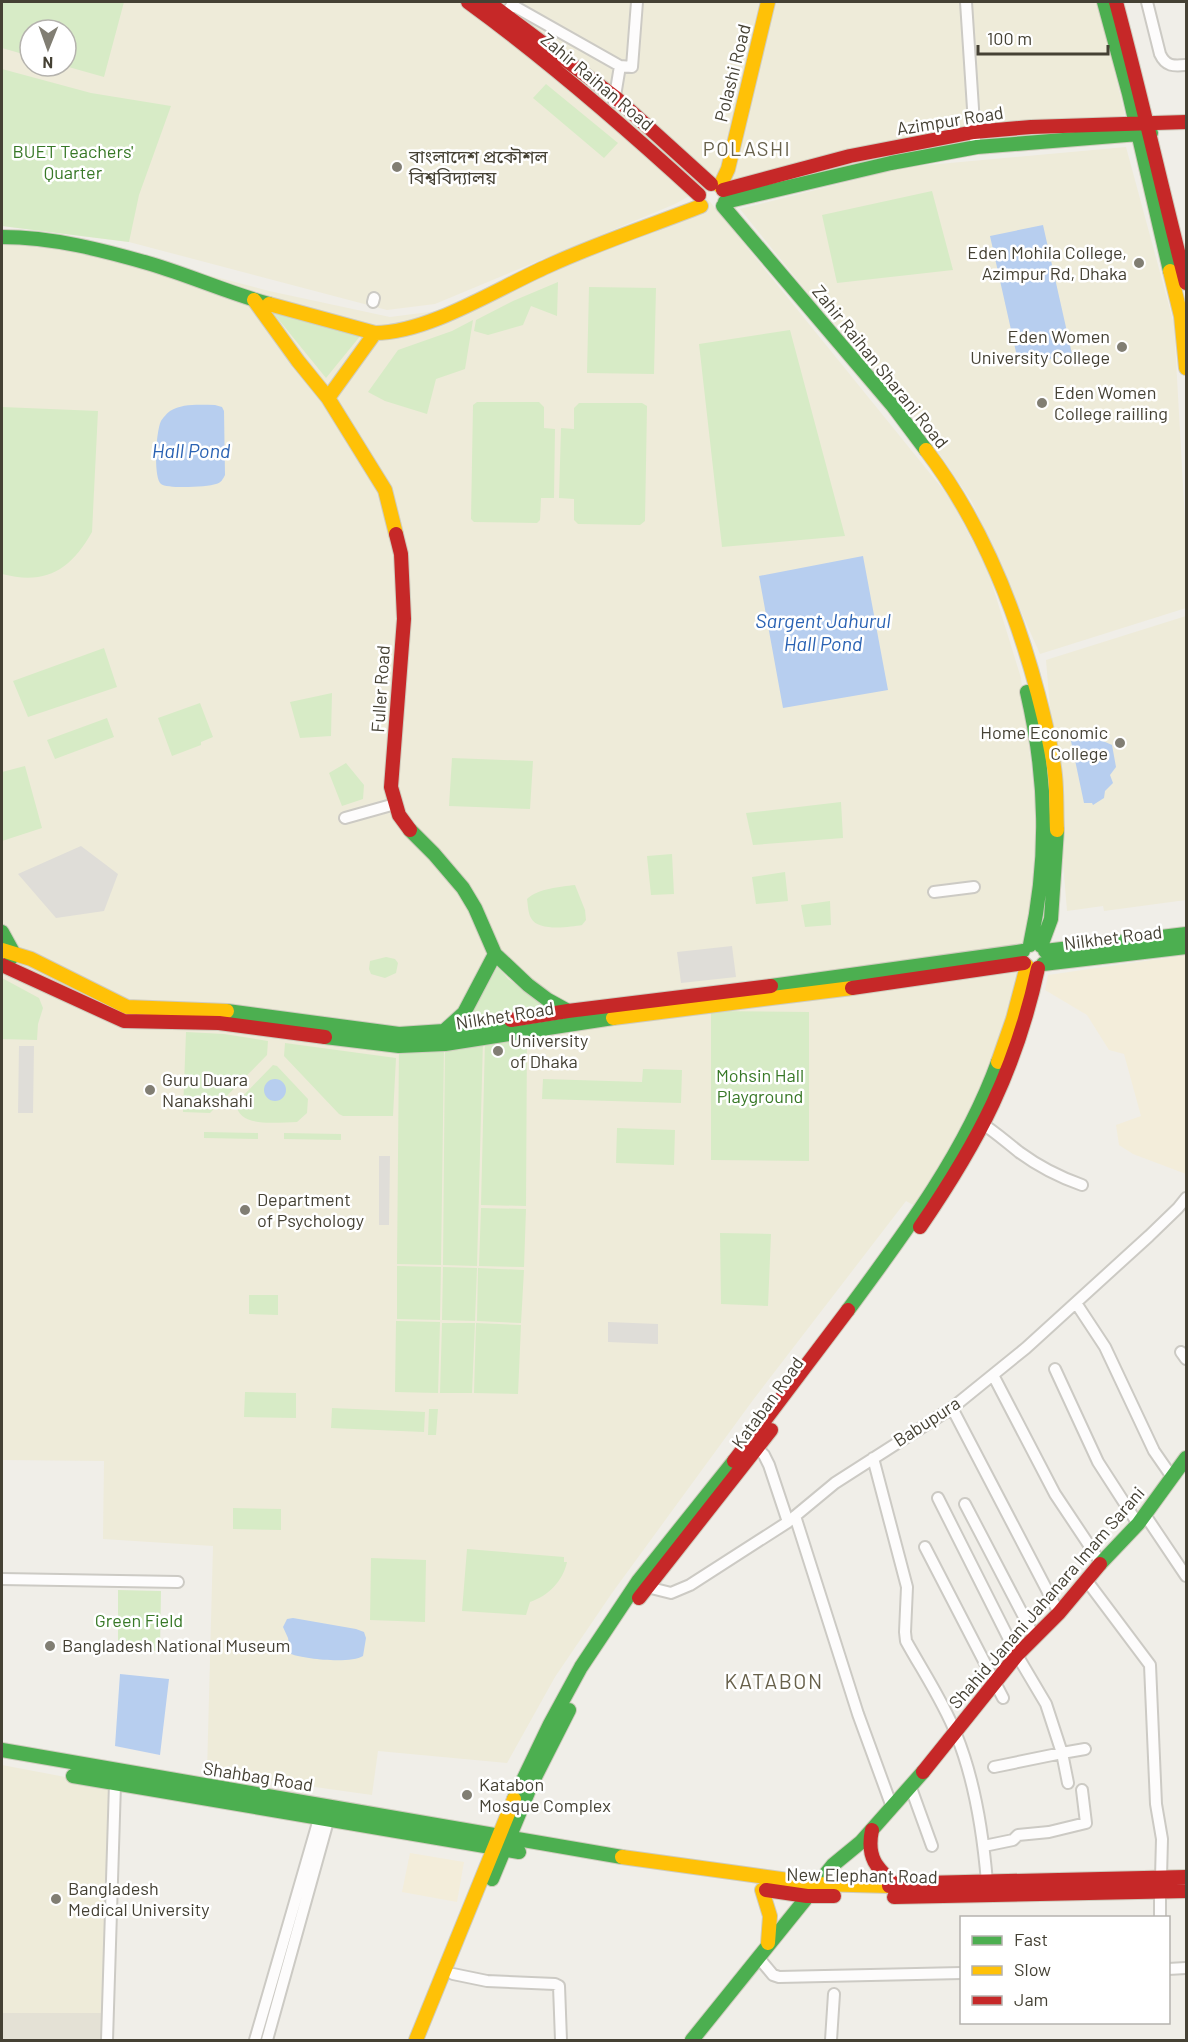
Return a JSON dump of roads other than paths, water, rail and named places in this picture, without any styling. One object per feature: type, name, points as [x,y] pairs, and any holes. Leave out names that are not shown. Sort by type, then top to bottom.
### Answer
[{"type":"main road","name":"Zahir Raihan Road","points":[[468,2],[508,9],[612,115],[700,200]]},
{"type":"main road","name":"Zahir Raihan Road","points":[[488,2],[508,9],[615,97],[720,196],[924,458],[968,529],[994,586],[1021,660],[1040,754],[1043,839],[1034,957]]},
{"type":"main road","name":"Polashi Road","points":[[720,196],[768,2]]},
{"type":"main road","points":[[1104,2],[1158,175],[1186,283]]},
{"type":"main road","points":[[1116,2],[1141,124],[1143,160],[1181,316],[1186,368]]},
{"type":"main road","name":"Azimpur Road","points":[[720,196],[850,156],[974,132],[1031,127],[1186,122]]},
{"type":"main road","name":"Azimpur Road","points":[[720,196],[977,147],[1141,124],[1186,132]]},
{"type":"main road","points":[[703,188],[720,196],[707,210],[700,200],[703,188]]},
{"type":"main road","points":[[4,236],[30,237],[96,250],[159,267],[254,300],[375,333],[392,333],[432,321],[549,265],[700,200]]},
{"type":"main road","name":"Fuller Road","points":[[254,300],[328,398],[385,490],[401,554],[404,620],[392,788],[399,815],[404,824],[463,888],[479,915],[495,954],[528,985],[569,1017]]},
{"type":"main road","points":[[328,398],[375,333]]},
{"type":"main road","points":[[2,932],[7,951],[4,966]]},
{"type":"main road","name":"Nilkhet Road","points":[[1034,957],[1186,934]]},
{"type":"main road","name":"Nilkhet Road","points":[[4,966],[124,1021],[277,1024],[445,1038],[800,982],[1034,957],[1186,947]]},
{"type":"main road","name":"Nilkhet Road","points":[[7,951],[31,959],[127,1007],[222,1010],[277,1024]]},
{"type":"main road","points":[[445,1038],[464,1013],[495,954]]},
{"type":"main road","name":"Kataban Road","points":[[501,1843],[585,1681],[643,1584],[754,1445],[903,1243],[948,1188],[979,1122],[1003,1088],[1029,1011],[1034,957]]},
{"type":"main road","name":"Shahid Janani Jahanara Imam Sarani","points":[[817,1884],[833,1865],[861,1842],[910,1788],[1017,1656],[1059,1613],[1141,1519],[1186,1458]]},
{"type":"main road","name":"Shahbag Road","points":[[2,1750],[501,1843]]},
{"type":"main road","name":"Shahbag Road","points":[[2,1762],[323,1820],[501,1843]]},
{"type":"main road","points":[[873,1829],[869,1841],[873,1861],[896,1886]]},
{"type":"main road","points":[[426,2040],[501,1843]]},
{"type":"main road","points":[[416,2040],[501,1843]]},
{"type":"main road","name":"New Elephant Road","points":[[501,1843],[807,1896],[896,1897],[1160,1884],[1186,1877]]},
{"type":"main road","name":"New Elephant Road","points":[[501,1843],[817,1884],[896,1886],[987,1882],[1160,1884],[1186,1891]]},
{"type":"main road","points":[[692,2040],[817,1884]]},
{"type":"main road","points":[[762,1890],[771,1924],[763,1951]]},
{"type":"street","points":[[508,9],[620,66],[632,67],[637,2]]},
{"type":"street","points":[[966,2],[974,132],[977,147]]},
{"type":"street","points":[[1147,2],[1163,62],[1169,66],[1186,65]]},
{"type":"street","points":[[612,115],[620,66]]},
{"type":"street","points":[[345,818],[395,804]]},
{"type":"street","points":[[934,892],[974,887]]},
{"type":"street","points":[[979,1122],[1038,1165],[1082,1185]]},
{"type":"street","name":"Babupura","points":[[643,1584],[671,1593],[712,1571],[791,1519],[835,1483],[952,1408],[1076,1303],[1171,1215],[1186,1198]]},
{"type":"street","points":[[1076,1303],[1105,1347],[1154,1451],[1172,1477]]},
{"type":"street","points":[[1055,1370],[1098,1462],[1186,1576]]},
{"type":"street","points":[[993,1375],[1055,1494],[1101,1563]]},
{"type":"street","points":[[952,1408],[1059,1613]]},
{"type":"street","points":[[754,1445],[764,1455],[791,1519],[892,1807]]},
{"type":"street","points":[[873,1458],[907,1587],[906,1641],[956,1732],[984,1846],[987,1882]]},
{"type":"street","points":[[938,1498],[1017,1656],[1046,1704],[1062,1753],[1068,1783]]},
{"type":"street","points":[[965,1504],[1035,1638]]},
{"type":"street","points":[[925,1547],[1003,1698]]},
{"type":"street","points":[[2,1579],[178,1582]]},
{"type":"street","points":[[1087,1581],[1150,1665],[1156,1803],[1162,1839],[1160,1916]]},
{"type":"street","points":[[994,1767],[1085,1749]]},
{"type":"street","points":[[106,2040],[115,1784]]},
{"type":"street","points":[[910,1788],[932,1846]]},
{"type":"street","points":[[984,1846],[1013,1840],[1018,1835],[1049,1832],[1086,1823],[1082,1790]]},
{"type":"street","points":[[255,2040],[294,1923],[323,1820]]},
{"type":"street","points":[[267,2040],[294,1923]]},
{"type":"street","points":[[763,1951],[773,1975],[780,1977],[960,1973]]},
{"type":"street","points":[[1170,1970],[1186,1968]]},
{"type":"street","points":[[453,1974],[487,1980],[559,1986],[561,2040]]},
{"type":"street","points":[[831,2040],[834,1994]]},
{"type":"water","points":[[1043,225],[1072,354],[1024,365],[1018,361],[990,236]]},
{"type":"water","name":"Hall Pond","points":[[215,405],[222,407],[224,411],[225,475],[223,479],[216,484],[197,487],[171,487],[161,484],[158,480],[156,454],[161,421],[170,411],[181,407]]},
{"type":"water","name":"Sargent Jahurul Hall Pond","points":[[863,556],[888,690],[783,708],[759,576]]},
{"type":"water","points":[[1093,731],[1099,734],[1103,741],[1112,745],[1116,767],[1110,775],[1113,783],[1105,791],[1104,798],[1093,805],[1084,803],[1071,741],[1079,734],[1089,738],[1093,736]]},
{"type":"water","points":[[275,1079],[285,1086],[286,1090],[279,1100],[275,1101],[265,1094],[264,1090],[271,1080]]},
{"type":"water","points":[[293,1618],[364,1632],[366,1638],[363,1656],[338,1660],[291,1654],[283,1627],[287,1619]]},
{"type":"water","points":[[120,1674],[169,1679],[160,1755],[115,1746]]},
{"type":"place","name":"বাংলাদেশ প্রকৌশল বিশ্ববিদ্যালয়","points":[[397,167]]},
{"type":"place","name":"Eden Mohila College, Azimpur Rd, Dhaka","points":[[1139,263]]},
{"type":"place","name":"Eden Women University College","points":[[1122,347]]},
{"type":"place","name":"Eden Women College railling","points":[[1042,403]]},
{"type":"place","name":"Home Economic College","points":[[1120,743]]},
{"type":"place","name":"University of Dhaka","points":[[498,1051]]},
{"type":"place","name":"Guru Duara Nanakshahi","points":[[150,1090]]},
{"type":"place","name":"Department of Psychology","points":[[245,1210]]},
{"type":"place","name":"Bangladesh National Museum","points":[[50,1646]]},
{"type":"place","name":"Katabon Mosque Complex","points":[[467,1795]]},
{"type":"place","name":"Bangladesh Medical University","points":[[56,1899]]},
{"type":"district","name":"POLASHI","points":[[747,149]]},
{"type":"district","name":"KATABON","points":[[774,1682]]},
{"type":"park label","name":"BUET Teachers' Quarter","points":[[73,162]]},
{"type":"park label","name":"Mohsin Hall Playground","points":[[760,1086]]},
{"type":"park label","name":"Green Field","points":[[139,1621]]}]
